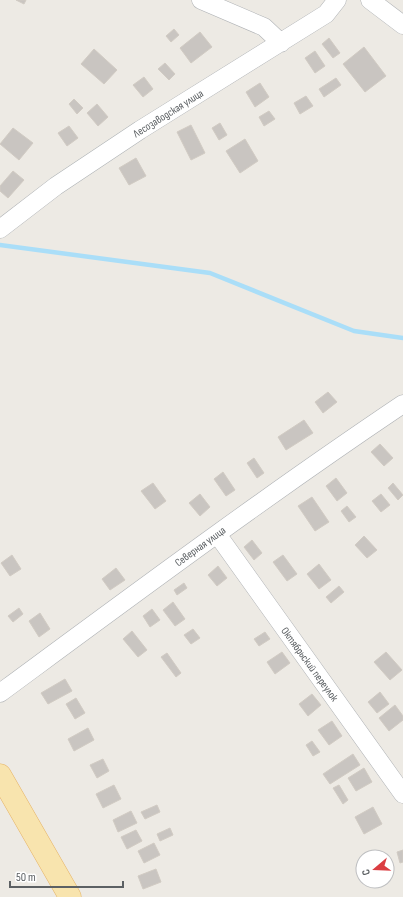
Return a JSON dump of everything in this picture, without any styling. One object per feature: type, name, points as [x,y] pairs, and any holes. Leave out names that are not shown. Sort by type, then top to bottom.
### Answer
[{"type":"main road","points":[[0,775],[70,897]]},
{"type":"street","points":[[201,0],[264,27],[281,43]]},
{"type":"street","name":"Лесозаводская улица","points":[[0,229],[56,186],[140,130],[326,14],[337,0]]},
{"type":"street","points":[[370,0],[403,25]]},
{"type":"street","name":"Северная улица","points":[[0,693],[316,462],[403,404]]},
{"type":"street","name":"Октябрьский переулок","points":[[216,534],[403,794]]},
{"type":"building","points":[[16,0],[26,0],[24,4]]},
{"type":"building","points":[[174,29],[179,35],[171,42],[166,36]]},
{"type":"building","points":[[200,32],[212,47],[191,63],[180,48]]},
{"type":"building","points":[[329,38],[340,53],[333,58],[322,44]]},
{"type":"building","points":[[364,47],[386,76],[365,92],[343,64]]},
{"type":"building","points":[[94,49],[117,70],[104,84],[81,64]]},
{"type":"building","points":[[315,51],[325,66],[315,73],[305,58]]},
{"type":"building","points":[[165,63],[175,74],[169,80],[158,69]]},
{"type":"building","points":[[144,77],[153,89],[143,97],[133,85]]},
{"type":"building","points":[[336,78],[341,85],[324,97],[319,89]]},
{"type":"building","points":[[260,83],[269,97],[255,107],[246,92]]},
{"type":"building","points":[[306,96],[313,106],[300,114],[294,103]]},
{"type":"building","points":[[74,99],[83,108],[77,114],[69,104]]},
{"type":"building","points":[[97,104],[108,117],[98,126],[87,113]]},
{"type":"building","points":[[269,111],[275,119],[264,126],[259,117]]},
{"type":"building","points":[[220,123],[227,135],[219,140],[212,128]]},
{"type":"building","points":[[191,125],[205,153],[191,160],[177,132]]},
{"type":"building","points":[[69,126],[78,138],[67,146],[58,133]]},
{"type":"building","points":[[13,128],[33,143],[19,160],[0,144]]},
{"type":"building","points":[[245,139],[258,161],[240,173],[226,151]]},
{"type":"building","points":[[136,158],[146,176],[129,185],[119,168]]},
{"type":"building","points":[[13,171],[24,180],[8,198],[0,191],[0,186]]},
{"type":"building","points":[[328,392],[337,402],[323,413],[315,402]]},
{"type":"building","points":[[304,420],[313,433],[286,450],[278,437]]},
{"type":"building","points":[[380,444],[393,458],[384,466],[371,452]]},
{"type":"building","points":[[254,458],[264,473],[257,478],[247,463]]},
{"type":"building","points":[[223,472],[235,490],[226,496],[214,479]]},
{"type":"building","points":[[336,478],[347,493],[337,501],[326,486]]},
{"type":"building","points":[[153,483],[166,501],[155,509],[141,491]]},
{"type":"building","points":[[393,483],[403,495],[398,500],[388,488]]},
{"type":"building","points":[[200,494],[210,507],[200,516],[189,503]]},
{"type":"building","points":[[381,494],[390,505],[381,512],[372,501]]},
{"type":"building","points":[[312,497],[329,522],[315,531],[298,506]]},
{"type":"building","points":[[347,506],[356,517],[349,522],[341,511]]},
{"type":"building","points":[[364,536],[377,550],[367,558],[355,545]]},
{"type":"building","points":[[252,540],[262,553],[254,560],[244,547]]},
{"type":"building","points":[[12,555],[21,569],[10,576],[1,563]]},
{"type":"building","points":[[283,555],[297,574],[287,581],[273,562]]},
{"type":"building","points":[[319,564],[331,580],[319,589],[307,574]]},
{"type":"building","points":[[218,566],[227,578],[217,586],[208,575]]},
{"type":"building","points":[[116,568],[125,580],[110,590],[102,579]]},
{"type":"building","points":[[184,583],[187,588],[177,595],[174,590]]},
{"type":"building","points":[[339,586],[344,592],[331,603],[326,597]]},
{"type":"building","points":[[173,602],[185,619],[175,626],[163,610]]},
{"type":"building","points":[[19,608],[23,614],[13,622],[8,616]]},
{"type":"building","points":[[152,609],[160,620],[150,627],[143,616]]},
{"type":"building","points":[[40,613],[50,629],[39,637],[29,621]]},
{"type":"building","points":[[193,629],[200,638],[191,644],[184,635]]},
{"type":"building","points":[[132,631],[147,650],[138,657],[123,639]]},
{"type":"building","points":[[265,632],[270,639],[259,646],[254,639]]},
{"type":"building","points":[[282,652],[290,663],[275,674],[267,662]]},
{"type":"building","points":[[386,652],[402,670],[390,680],[374,662]]},
{"type":"building","points":[[167,653],[181,673],[176,677],[161,657]]},
{"type":"building","points":[[65,679],[72,691],[48,704],[41,693]]},
{"type":"building","points":[[380,692],[389,704],[377,713],[368,702]]},
{"type":"building","points":[[312,694],[321,705],[308,716],[299,704]]},
{"type":"building","points":[[76,698],[85,713],[75,719],[66,704]]},
{"type":"building","points":[[395,705],[403,716],[403,720],[389,731],[379,718]]},
{"type":"building","points":[[332,721],[342,736],[329,745],[318,730]]},
{"type":"building","points":[[88,728],[94,740],[74,751],[68,739]]},
{"type":"building","points":[[312,741],[320,752],[313,756],[306,745]]},
{"type":"building","points":[[353,754],[360,765],[330,784],[323,774]]},
{"type":"building","points":[[103,759],[109,771],[97,778],[90,765]]},
{"type":"building","points":[[364,768],[372,782],[356,791],[348,778]]},
{"type":"building","points":[[114,785],[121,799],[103,808],[96,794]]},
{"type":"building","points":[[339,785],[348,800],[343,804],[333,788]]},
{"type":"building","points":[[157,805],[160,812],[145,819],[141,812]]},
{"type":"building","points":[[373,807],[382,824],[364,834],[355,817]]},
{"type":"building","points":[[131,811],[137,823],[118,832],[113,820]]},
{"type":"building","points":[[170,828],[173,835],[160,841],[157,834]]},
{"type":"building","points":[[136,830],[142,841],[127,849],[121,837]]},
{"type":"building","points":[[154,843],[160,855],[144,863],[138,851]]},
{"type":"building","points":[[403,850],[403,862],[400,863],[397,852]]},
{"type":"building","points":[[156,869],[161,882],[143,889],[138,876]]},
{"type":"waterway","points":[[0,245],[210,273],[354,331],[403,338]]}]
